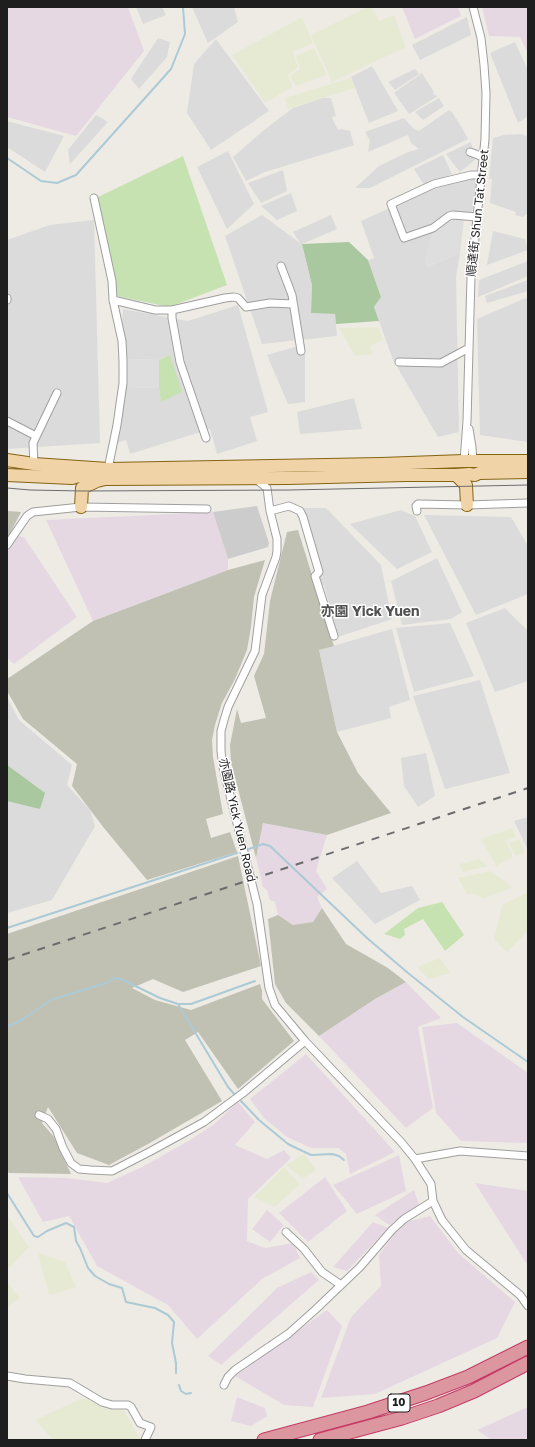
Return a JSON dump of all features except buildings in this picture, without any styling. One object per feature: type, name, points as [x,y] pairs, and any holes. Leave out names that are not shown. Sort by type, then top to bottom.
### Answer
[{"type":"highway","name":"10","points":[[264,1440],[368,1412],[426,1394],[468,1377],[528,1347]]},
{"type":"highway","name":"10","points":[[320,1440],[402,1418],[438,1406],[474,1391],[528,1363]]},
{"type":"main road","points":[[7,460],[34,464],[108,469],[528,461]]},
{"type":"main road","points":[[467,505],[472,477],[469,461]]},
{"type":"main road","points":[[34,464],[36,477]]},
{"type":"main road","points":[[7,475],[72,478],[79,476],[101,480],[456,475],[472,477],[528,472]]},
{"type":"main road","points":[[72,478],[82,488],[81,507]]},
{"type":"main road","points":[[82,488],[101,480]]},
{"type":"street","name":"順達街 Shun Tat Street","points":[[469,461],[464,451],[467,420],[471,276],[484,157],[486,93],[481,38],[473,7]]},
{"type":"street","points":[[470,152],[484,157]]},
{"type":"street","points":[[477,217],[449,216],[433,228],[404,238],[391,204],[434,184],[471,175],[482,176]]},
{"type":"street","points":[[94,198],[112,281],[113,300],[122,341],[123,376],[117,425],[108,469]]},
{"type":"street","points":[[281,266],[290,290],[302,352]]},
{"type":"street","points":[[113,300],[155,310],[172,310],[225,298],[238,298],[246,307],[270,303],[293,304]]},
{"type":"street","points":[[172,310],[172,318],[180,362],[206,438]]},
{"type":"street","points":[[399,362],[440,363],[468,348]]},
{"type":"street","points":[[34,464],[33,443],[57,393]]},
{"type":"street","points":[[7,421],[36,436]]},
{"type":"street","points":[[253,477],[267,488],[288,478]]},
{"type":"street","name":"亦園路 Yick Yuen Road","points":[[267,488],[270,511],[277,539],[276,557],[262,595],[255,651],[226,714],[221,731],[220,752],[224,774],[257,904],[269,988],[275,1005],[305,1041],[401,1142],[415,1159],[431,1184],[433,1201],[442,1220],[466,1250],[520,1295],[528,1306]]},
{"type":"street","points":[[417,510],[416,506],[418,504],[528,504]]},
{"type":"street","points":[[270,511],[289,506],[300,511],[319,573],[315,576],[334,636]]},
{"type":"street","points":[[7,545],[27,516],[33,512],[81,507],[207,509]]},
{"type":"street","points":[[39,1115],[48,1119],[56,1129],[71,1164],[79,1169],[112,1171],[204,1122],[243,1094],[305,1041]]},
{"type":"street","points":[[415,1159],[460,1151],[528,1156]]},
{"type":"street","points":[[224,1385],[228,1377],[236,1370],[288,1334],[315,1310],[360,1267],[392,1230],[404,1219],[433,1201]]},
{"type":"street","points":[[286,1232],[304,1249],[322,1272],[341,1285]]},
{"type":"street","points":[[7,1376],[70,1383],[102,1402],[112,1405],[128,1405],[131,1407],[140,1423],[151,1427],[145,1440]]},
{"type":"shaded area","points":[[7,7],[128,7],[144,51],[76,136],[7,117]]},
{"type":"shaded area","points":[[136,7],[162,7],[166,15],[143,24]]},
{"type":"shaded area","points":[[192,7],[234,7],[238,22],[208,43]]},
{"type":"shaded area","points":[[367,7],[372,7],[379,21],[394,15],[406,47],[332,82],[311,35]]},
{"type":"shaded area","points":[[402,7],[458,7],[461,16],[415,39]]},
{"type":"shaded area","points":[[482,7],[528,7],[528,54],[520,37],[489,36]]},
{"type":"shaded area","points":[[302,17],[313,43],[293,52],[298,67],[288,75],[292,87],[265,103],[232,55]]},
{"type":"shaded area","points":[[467,17],[471,35],[420,60],[412,45]]},
{"type":"shaded area","points":[[158,38],[170,42],[167,57],[139,89],[131,79]]},
{"type":"shaded area","points":[[216,39],[269,111],[211,150],[187,113],[194,64]]},
{"type":"shaded area","points":[[515,42],[528,70],[528,116],[518,123],[490,53]]},
{"type":"shaded area","points":[[314,48],[327,75],[296,86],[290,76],[300,69],[296,56]]},
{"type":"shaded area","points":[[372,66],[398,111],[369,123],[351,77]]},
{"type":"shaded area","points":[[415,69],[419,74],[395,90],[388,82]]},
{"type":"shaded area","points":[[422,73],[434,92],[433,94],[438,96],[409,114],[394,93]]},
{"type":"shaded area","points":[[350,78],[355,88],[288,109],[285,98]]},
{"type":"shaded area","points":[[322,98],[331,98],[336,116],[332,117],[334,122],[338,130],[341,129],[350,131],[354,145],[265,172],[246,181],[233,157],[264,130],[293,108]]},
{"type":"shaded area","points":[[439,98],[444,106],[423,120],[415,112]]},
{"type":"shaded area","points":[[449,110],[452,112],[468,139],[370,188],[355,188],[379,166],[408,152],[419,149],[411,143],[408,135],[368,152],[370,141],[365,132],[404,118],[414,129],[419,131]]},
{"type":"shaded area","points":[[96,115],[108,122],[70,164],[68,150]]},
{"type":"shaded area","points":[[7,121],[64,136],[45,172],[7,147]]},
{"type":"shaded area","points":[[522,134],[528,137],[528,213],[523,217],[515,215],[516,212],[490,203],[492,179],[489,179],[493,138],[504,135]]},
{"type":"shaded area","points":[[471,142],[475,160],[460,172],[446,154]]},
{"type":"shaded area","points":[[228,151],[254,204],[227,229],[197,167]]},
{"type":"shaded area","points":[[443,155],[452,174],[425,186],[414,169]]},
{"type":"shaded area","points":[[283,170],[287,191],[261,203],[248,183]]},
{"type":"shaded area","points":[[478,172],[472,213],[451,211],[435,226],[426,258],[427,267],[460,253],[456,277],[459,432],[438,437],[393,360],[374,307],[381,297],[368,260],[374,258],[361,221],[426,192]]},
{"type":"shaded area","points":[[291,193],[297,211],[277,220],[261,206]]},
{"type":"shaded area","points":[[262,215],[300,243],[293,232],[331,215],[337,229],[302,244],[312,285],[311,313],[335,314],[337,336],[262,344],[225,236]]},
{"type":"shaded area","points":[[450,218],[464,218],[460,253],[427,267],[426,258],[434,229]]},
{"type":"shaded area","points":[[94,220],[100,443],[7,449],[7,240],[50,225]]},
{"type":"shaded area","points":[[493,231],[525,239],[528,250],[487,265]]},
{"type":"shaded area","points":[[528,261],[528,276],[478,297],[479,280]]},
{"type":"shaded area","points":[[528,280],[528,291],[487,303],[485,296]]},
{"type":"shaded area","points":[[528,297],[528,442],[480,435],[477,319]]},
{"type":"shaded area","points":[[238,305],[268,412],[250,417],[257,441],[217,454],[210,429],[130,454],[126,440],[117,443],[126,387],[159,388],[161,401],[170,355],[159,360],[127,359],[122,325],[123,309],[188,321]]},
{"type":"shaded area","points":[[378,327],[383,340],[370,346],[372,354],[355,356],[339,328]]},
{"type":"shaded area","points":[[305,344],[305,402],[288,404],[267,355]]},
{"type":"shaded area","points":[[127,359],[159,360],[159,388],[126,387]]},
{"type":"shaded area","points":[[354,398],[362,429],[300,434],[297,412]]},
{"type":"shaded area","points":[[257,506],[269,543],[268,547],[228,559],[213,512]]},
{"type":"shaded area","points":[[304,508],[326,508],[381,565],[392,619],[338,637],[324,585],[321,585],[318,575],[321,574]]},
{"type":"shaded area","points":[[401,510],[415,516],[432,552],[397,569],[350,524]]},
{"type":"shaded area","points":[[7,511],[21,512],[10,534],[24,537],[77,617],[14,664],[7,658]]},
{"type":"shaded area","points":[[7,511],[21,512],[7,539]]},
{"type":"shaded area","points":[[213,512],[228,559],[228,570],[93,621],[46,520]]},
{"type":"shaded area","points":[[424,515],[511,517],[528,546],[528,594],[476,615]]},
{"type":"shaded area","points":[[298,530],[334,646],[319,650],[337,732],[358,773],[391,813],[327,835],[263,823],[256,858],[231,762],[230,745],[237,709],[241,723],[266,718],[254,676],[264,654],[270,601],[287,532]]},
{"type":"shaded area","points":[[437,558],[462,612],[451,619],[402,625],[391,581]]},
{"type":"shaded area","points":[[265,560],[254,597],[247,650],[235,679],[222,703],[212,740],[213,757],[223,814],[206,819],[211,838],[230,832],[237,852],[147,880],[72,786],[77,764],[23,719],[7,691],[7,679],[93,621],[228,570]]},
{"type":"shaded area","points":[[505,608],[528,631],[528,681],[495,692],[466,623]]},
{"type":"shaded area","points":[[450,623],[474,676],[414,692],[396,628]]},
{"type":"shaded area","points":[[392,629],[410,700],[389,707],[391,718],[337,732],[319,650]]},
{"type":"shaded area","points":[[480,680],[510,773],[445,789],[413,696]]},
{"type":"shaded area","points":[[7,697],[19,720],[72,765],[67,785],[90,810],[95,826],[52,900],[7,913]]},
{"type":"shaded area","points":[[426,753],[435,796],[418,807],[404,786],[401,758]]},
{"type":"shaded area","points":[[528,817],[528,850],[514,821]]},
{"type":"shaded area","points":[[263,823],[327,835],[316,871],[327,889],[317,897],[322,908],[313,922],[293,925],[278,915],[275,902],[270,900],[267,890],[263,887],[256,858]]},
{"type":"shaded area","points":[[512,828],[516,837],[506,841],[513,857],[496,866],[481,839]]},
{"type":"shaded area","points":[[519,839],[525,853],[516,856],[508,843]]},
{"type":"shaded area","points":[[238,856],[261,966],[183,992],[153,979],[132,988],[155,1000],[191,1010],[260,984],[262,999],[294,1041],[238,1089],[198,1032],[185,1040],[222,1101],[109,1165],[77,1153],[48,1107],[42,1123],[54,1137],[71,1174],[9,1173],[7,1171],[7,934]]},
{"type":"shaded area","points":[[479,859],[488,866],[463,872],[459,864]]},
{"type":"shaded area","points":[[357,861],[381,893],[412,886],[420,900],[375,924],[332,878]]},
{"type":"shaded area","points":[[490,871],[513,887],[483,899],[475,894],[467,894],[458,878]]},
{"type":"shaded area","points":[[528,892],[528,931],[507,952],[494,939],[502,905]]},
{"type":"shaded area","points":[[322,908],[346,944],[388,968],[406,982],[375,999],[319,1036],[286,1003],[275,984],[268,919],[278,915],[293,925],[313,922]]},
{"type":"shaded area","points":[[440,958],[450,973],[429,979],[417,967]]},
{"type":"shaded area","points":[[406,982],[441,1018],[418,1027],[433,1108],[406,1128],[319,1036],[375,999]]},
{"type":"shaded area","points":[[457,1023],[528,1073],[528,1143],[461,1141],[436,1113],[422,1027]]},
{"type":"shaded area","points":[[306,1054],[395,1152],[350,1174],[346,1154],[338,1148],[311,1148],[287,1137],[264,1118],[250,1099]]},
{"type":"shaded area","points":[[238,1102],[255,1122],[235,1145],[267,1159],[284,1150],[291,1158],[248,1199],[247,1241],[265,1248],[293,1243],[300,1258],[262,1279],[197,1339],[168,1305],[97,1266],[69,1216],[43,1222],[18,1177],[67,1178],[107,1183],[142,1167],[190,1140],[213,1125]]},
{"type":"shaded area","points":[[304,1154],[316,1170],[302,1179],[286,1165]]},
{"type":"shaded area","points":[[399,1155],[406,1191],[357,1214],[333,1185]]},
{"type":"shaded area","points":[[284,1167],[300,1184],[275,1207],[254,1197]]},
{"type":"shaded area","points":[[325,1177],[347,1211],[308,1242],[279,1213]]},
{"type":"shaded area","points":[[475,1183],[528,1191],[528,1266]]},
{"type":"shaded area","points":[[414,1190],[419,1205],[389,1225],[375,1215]]},
{"type":"shaded area","points":[[267,1210],[284,1225],[270,1242],[252,1229]]},
{"type":"shaded area","points":[[7,1215],[29,1247],[9,1268],[7,1265]]},
{"type":"shaded area","points":[[430,1216],[458,1253],[515,1302],[497,1338],[375,1394],[321,1398],[351,1317],[381,1286],[379,1255],[403,1223]]},
{"type":"shaded area","points":[[373,1222],[388,1228],[347,1271],[333,1267]]},
{"type":"shaded area","points":[[38,1253],[65,1262],[76,1287],[49,1295]]},
{"type":"shaded area","points":[[311,1272],[319,1280],[221,1365],[208,1356],[277,1288]]},
{"type":"shaded area","points":[[7,1282],[20,1298],[7,1307]]},
{"type":"shaded area","points":[[327,1310],[342,1326],[313,1407],[284,1405],[235,1376]]},
{"type":"shaded area","points":[[237,1397],[265,1408],[267,1416],[251,1426],[231,1421]]},
{"type":"shaded area","points":[[82,1398],[124,1411],[140,1439],[53,1440],[35,1420]]},
{"type":"shaded area","points":[[528,1407],[528,1440],[492,1440],[477,1430]]},
{"type":"green space","points":[[183,156],[227,285],[169,307],[117,296],[98,197]]},
{"type":"green space","points":[[349,242],[368,260],[381,297],[374,307],[379,321],[336,324],[335,314],[311,313],[312,285],[302,244]]},
{"type":"green space","points":[[170,355],[182,392],[161,402],[159,388],[159,360]]},
{"type":"green space","points":[[7,765],[45,793],[40,809],[7,801]]},
{"type":"green space","points":[[442,902],[464,935],[445,951],[423,919],[404,929],[405,935],[400,939],[384,934],[418,908]]},
{"type":"waterway","points":[[7,158],[41,181],[57,183],[76,175],[171,69],[185,34],[183,7]]},
{"type":"waterway","points":[[249,849],[263,844],[270,846],[367,938],[408,973],[463,1017],[528,1062]]},
{"type":"waterway","points":[[7,928],[237,853]]},
{"type":"waterway","points":[[7,1027],[20,1021],[51,1000],[109,982],[114,978],[121,979],[160,998],[178,1004],[191,1004],[255,981]]},
{"type":"waterway","points":[[178,1004],[228,1087],[235,1095]]},
{"type":"waterway","points":[[241,1101],[259,1120],[288,1144],[311,1155],[332,1154],[339,1156],[344,1160]]},
{"type":"waterway","points":[[7,1193],[34,1236],[38,1237],[47,1231],[66,1223],[74,1227],[76,1241],[88,1268],[95,1276],[109,1284],[122,1288],[126,1302],[155,1308],[168,1315],[174,1322],[172,1343],[176,1363],[176,1373]]},
{"type":"waterway","points":[[179,1385],[181,1391],[186,1394],[191,1393]]},
{"type":"tram line","points":[[7,488],[82,491],[289,490],[528,485]]},
{"type":"railway","points":[[7,960],[528,788]]},
{"type":"district","name":"亦園 Yick Yuen","points":[[370,612]]}]
